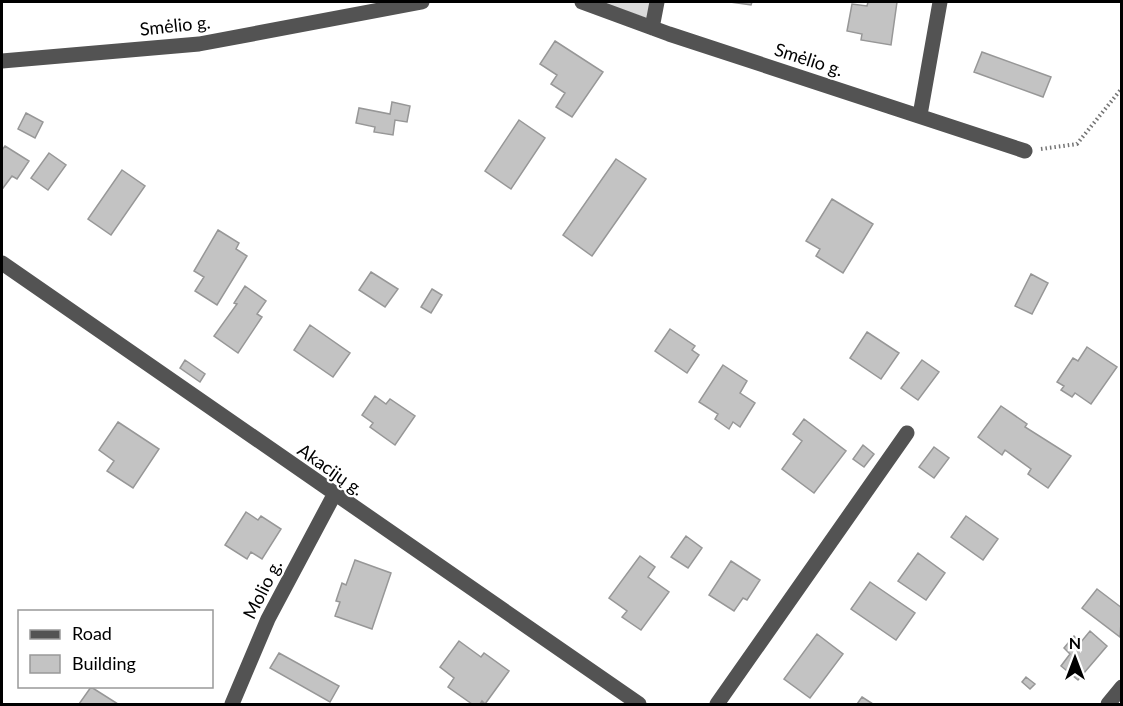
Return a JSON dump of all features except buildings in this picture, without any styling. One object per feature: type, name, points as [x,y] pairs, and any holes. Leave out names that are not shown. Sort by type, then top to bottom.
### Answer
[{"type":"street","name":"Smėlio g.","points":[[2,61],[199,44],[422,2]]},
{"type":"street","name":"Smėlio g.","points":[[582,2],[652,28],[1025,151]]},
{"type":"street","points":[[652,28],[657,2]]},
{"type":"street","points":[[920,116],[940,2]]},
{"type":"street","name":"Akacijų g.","points":[[2,263],[639,705]]},
{"type":"street","points":[[717,705],[907,433]]},
{"type":"street","name":"Molio g.","points":[[232,705],[268,619],[334,495]]},
{"type":"street","points":[[1108,705],[1122,687]]},
{"type":"path","points":[[1025,151],[1077,144],[1122,88]]},
{"type":"shaded area","points":[[599,2],[650,2],[647,18]]}]
